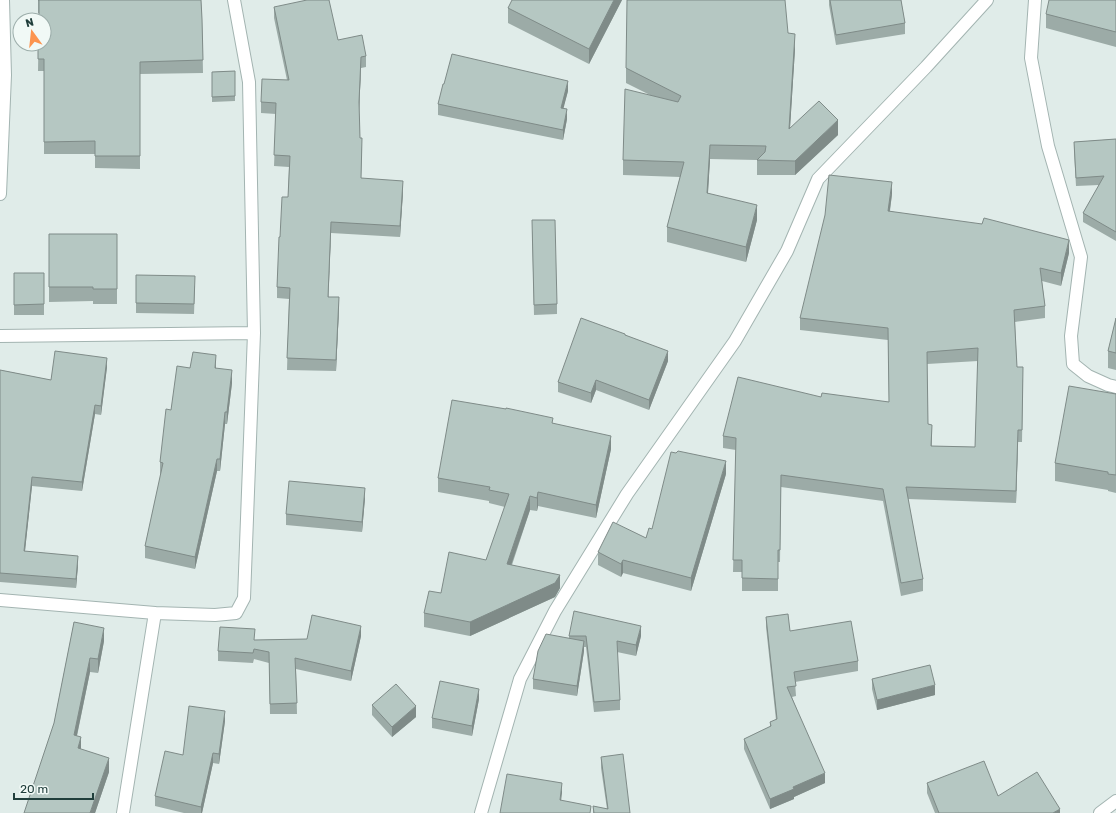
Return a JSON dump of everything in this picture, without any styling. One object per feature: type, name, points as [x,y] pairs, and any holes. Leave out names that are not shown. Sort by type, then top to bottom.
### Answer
[{"type":"street","points":[[0,194],[3,0]]},
{"type":"street","points":[[0,600],[156,613],[215,615],[236,613],[244,598],[254,333],[249,82],[234,0]]},
{"type":"street","points":[[481,813],[520,679],[555,611],[627,494],[734,341],[787,251],[818,179],[926,67],[987,0]]},
{"type":"street","points":[[1035,0],[1031,58],[1048,146],[1081,257],[1071,336],[1073,364],[1088,376],[1116,387]]},
{"type":"street","points":[[0,336],[254,333]]},
{"type":"street","points":[[123,813],[156,613]]},
{"type":"street","points":[[1100,813],[1116,801]]},
{"type":"building","points":[[39,0],[201,0],[203,60],[140,62],[140,156],[95,156],[95,141],[44,142],[44,59],[38,59],[38,52],[52,52],[52,12],[39,12]]},
{"type":"building","points":[[307,0],[329,0],[338,40],[362,35],[366,56],[361,57],[359,102],[360,138],[362,138],[361,178],[403,181],[400,226],[331,222],[328,297],[339,297],[336,360],[287,358],[290,288],[277,287],[282,197],[288,197],[290,156],[274,155],[276,103],[261,102],[262,79],[289,80],[274,7]]},
{"type":"building","points":[[512,0],[614,0],[589,49],[508,8]]},
{"type":"building","points":[[627,0],[785,0],[788,33],[795,34],[789,129],[819,101],[838,120],[795,161],[757,160],[765,152],[766,146],[710,145],[707,193],[757,205],[746,247],[667,227],[684,162],[623,160],[625,89],[678,102],[681,96],[626,68]]},
{"type":"building","points":[[830,0],[901,0],[905,23],[836,35]]},
{"type":"building","points":[[1049,0],[1116,0],[1116,32],[1046,14]]},
{"type":"building","points":[[452,54],[568,81],[561,108],[567,109],[563,130],[438,104]]},
{"type":"building","points":[[235,71],[235,96],[212,97],[212,72]]},
{"type":"building","points":[[1116,139],[1116,232],[1083,213],[1104,176],[1076,178],[1074,142]]},
{"type":"building","points":[[829,175],[892,182],[888,211],[982,224],[984,218],[1069,240],[1061,273],[1040,268],[1045,306],[1014,310],[1017,367],[1023,367],[1022,430],[1018,430],[1016,491],[906,487],[923,579],[901,583],[883,489],[781,475],[778,579],[742,578],[742,560],[733,560],[736,438],[723,436],[738,377],[821,397],[822,393],[889,402],[888,328],[800,318],[825,215]],"holes":[[[978,348],[975,447],[931,446],[932,425],[928,424],[927,352]]]},
{"type":"building","points":[[532,220],[555,220],[557,304],[534,305]]},
{"type":"building","points":[[49,234],[117,234],[117,289],[93,289],[93,287],[49,287]]},
{"type":"building","points":[[14,273],[44,273],[44,304],[14,305]]},
{"type":"building","points":[[136,275],[195,276],[194,304],[136,303]]},
{"type":"building","points":[[581,318],[668,351],[649,400],[596,380],[591,393],[558,382]]},
{"type":"building","points":[[1116,318],[1116,353],[1108,351]]},
{"type":"building","points":[[55,351],[107,358],[101,406],[95,405],[82,482],[32,477],[24,551],[78,556],[76,579],[0,573],[0,370],[51,380]]},
{"type":"building","points":[[193,352],[216,355],[215,368],[232,370],[227,412],[225,412],[220,459],[217,459],[195,557],[145,546],[163,463],[160,462],[166,409],[171,410],[177,366],[190,368]]},
{"type":"building","points":[[1069,386],[1116,394],[1116,475],[1108,474],[1108,472],[1055,463]]},
{"type":"building","points":[[452,400],[506,408],[553,418],[552,423],[611,436],[596,505],[538,492],[537,498],[530,496],[507,564],[560,575],[555,583],[470,622],[424,613],[429,591],[441,593],[449,552],[486,560],[509,494],[489,490],[490,487],[438,478]]},
{"type":"building","points":[[678,451],[726,461],[691,578],[623,560],[621,564],[598,552],[613,522],[646,538],[649,528],[652,529],[671,452],[676,453]]},
{"type":"building","points":[[289,481],[365,488],[362,522],[286,514]]},
{"type":"building","points":[[574,611],[641,626],[636,645],[617,641],[620,700],[594,702],[586,636],[569,636]]},
{"type":"building","points":[[788,614],[790,631],[851,621],[858,661],[794,672],[796,686],[787,687],[825,773],[793,787],[794,789],[770,799],[744,739],[771,726],[770,722],[777,719],[766,617]]},
{"type":"building","points":[[312,615],[361,626],[351,671],[295,658],[297,703],[270,704],[269,652],[254,649],[253,653],[218,651],[220,627],[255,629],[254,640],[307,639]]},
{"type":"building","points":[[74,622],[104,628],[98,659],[90,658],[74,735],[81,737],[78,748],[109,758],[90,813],[24,813],[54,723]]},
{"type":"building","points":[[546,634],[584,641],[577,686],[533,679],[538,651]]},
{"type":"building","points":[[930,665],[935,685],[877,700],[872,679]]},
{"type":"building","points":[[440,681],[479,689],[472,726],[432,718]]},
{"type":"building","points":[[396,684],[416,706],[392,727],[372,705]]},
{"type":"building","points":[[189,706],[225,711],[219,754],[213,753],[201,807],[155,796],[165,751],[183,755]]},
{"type":"building","points":[[623,754],[630,813],[594,813],[593,806],[608,809],[601,757]]},
{"type":"building","points":[[984,761],[998,796],[1037,772],[1060,809],[1053,813],[939,813],[927,783]]},
{"type":"building","points":[[507,774],[562,783],[560,800],[591,806],[590,813],[500,813]]}]
